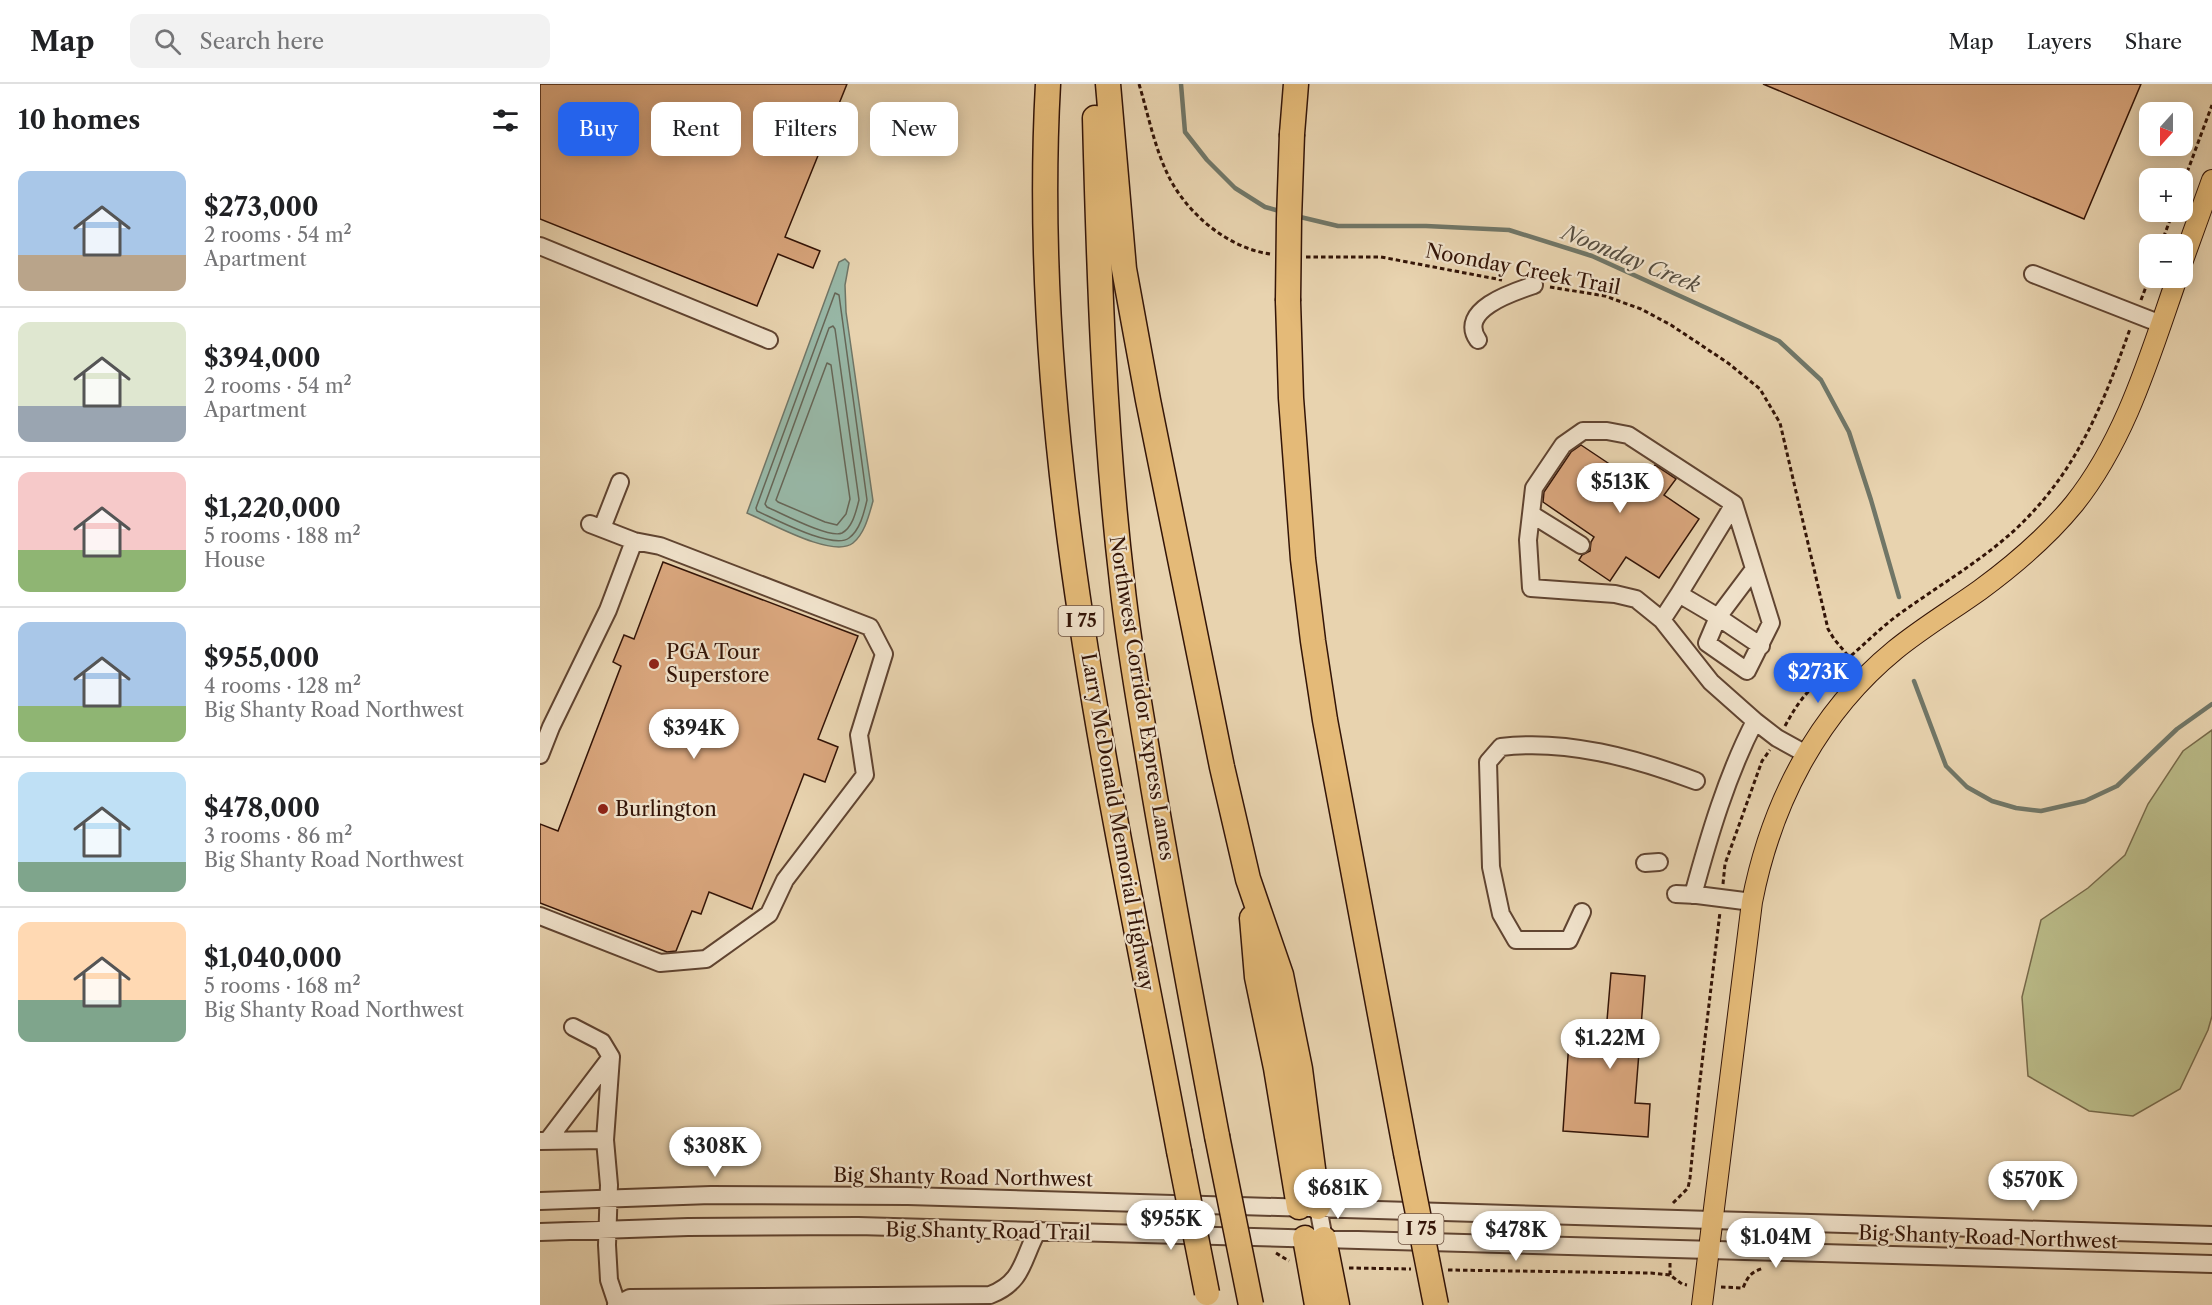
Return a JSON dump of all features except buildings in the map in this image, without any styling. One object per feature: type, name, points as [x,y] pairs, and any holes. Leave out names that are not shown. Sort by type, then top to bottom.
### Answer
[{"type":"highway","name":"Larry McDonald Memorial Highway","points":[[1048,84],[1045,174],[1049,341],[1066,515],[1095,705],[1208,1299]]},
{"type":"highway","name":"Northwest Corridor Express Lanes","points":[[1094,84],[1110,469],[1122,584],[1138,696],[1176,917],[1251,1305]]},
{"type":"highway","points":[[1108,84],[1124,269],[1220,756],[1248,879],[1257,977],[1309,1207]]},
{"type":"highway","name":"I 75","points":[[1296,84],[1288,219],[1288,301],[1292,410],[1303,559],[1325,720],[1436,1305]]},
{"type":"highway","points":[[1314,1239],[1319,1264],[1337,1305]]},
{"type":"highway","points":[[1317,1305],[1319,1264]]},
{"type":"main road","points":[[2192,234],[2212,180]]},
{"type":"main road","points":[[1702,1305],[1752,902],[1760,863],[1791,779],[1828,721],[1867,675],[1909,639],[2012,565],[2041,539],[2073,504],[2112,446],[2136,391],[2174,288]]},
{"type":"street","points":[[540,246],[769,340]]},
{"type":"street","points":[[2033,274],[2161,324]]},
{"type":"street","points":[[1478,340],[1473,333],[1472,325],[1481,310],[1514,292],[1534,285]]},
{"type":"street","points":[[1754,569],[1718,616],[1707,643],[1747,671],[1771,623],[1734,504],[1628,435],[1608,431],[1583,431],[1563,445],[1534,488],[1528,540],[1531,588],[1615,594],[1636,599],[1662,620],[1711,682],[1755,721],[1806,754]]},
{"type":"street","points":[[540,916],[660,963],[706,959],[769,914],[785,880],[865,775],[859,735],[884,654],[870,627],[660,546],[634,541],[596,526],[620,482]]},
{"type":"street","points":[[1662,620],[1734,504]]},
{"type":"street","points":[[1531,514],[1581,545]]},
{"type":"street","points":[[540,755],[551,727],[608,610],[634,541]]},
{"type":"street","points":[[1679,594],[1718,616],[1761,646]]},
{"type":"street","points":[[1693,895],[1740,749],[1755,721]]},
{"type":"street","points":[[1582,912],[1569,940],[1516,940],[1501,914],[1491,867],[1488,762],[1501,747],[1521,744],[1586,750],[1657,766],[1696,781]]},
{"type":"street","points":[[1676,894],[1752,902]]},
{"type":"street","points":[[573,1027],[602,1042],[611,1057],[605,1140],[609,1185],[607,1198],[609,1280],[616,1305],[630,1298],[990,1295],[1004,1290],[1014,1282],[1038,1230]]},
{"type":"street","points":[[544,1141],[611,1057]]},
{"type":"street","points":[[544,1141],[605,1140]]},
{"type":"street","name":"Big Shanty Road Northwest","points":[[540,1201],[767,1195],[908,1196],[2211,1235]]},
{"type":"street","points":[[1309,1207],[1314,1239]]},
{"type":"street","name":"Big Shanty Road Northwest","points":[[540,1232],[688,1227],[858,1226],[2206,1264]]},
{"type":"path","points":[[1139,84],[1162,162],[1184,200],[1207,223],[1233,242],[1266,254],[1277,255]]},
{"type":"path","points":[[2189,168],[2212,105]]},
{"type":"path","name":"Noonday Creek Trail","points":[[1299,257],[1381,257],[1605,296],[1641,309],[1671,325],[1720,358],[1760,389],[1779,423],[1828,629],[1849,658],[1867,675]]},
{"type":"path","points":[[1849,658],[1892,620],[1990,551],[2036,508],[2084,442],[2122,352]]},
{"type":"path","points":[[1276,1253],[1290,1261],[1360,1269],[1418,1270]]},
{"type":"path","points":[[1738,1288],[1743,1288],[1753,1271],[1767,1267]]},
{"type":"path","points":[[1442,1270],[1650,1273],[1670,1275],[1682,1284]]},
{"type":"green space","points":[[2212,730],[2212,1016],[2208,1030],[2180,1089],[2133,1116],[2089,1111],[2028,1076],[2022,997],[2041,920],[2088,888],[2125,855],[2148,804],[2183,751]]},
{"type":"water","points":[[845,259],[849,263],[845,285],[846,312],[873,501],[861,534],[853,543],[844,547],[816,543],[747,513],[839,262]]},
{"type":"waterway","name":"Noonday Creek","points":[[1181,84],[1185,132],[1207,160],[1235,188],[1265,207],[1283,212]]},
{"type":"waterway","name":"Noonday Creek","points":[[1296,216],[1338,226],[1426,226],[1509,230],[1592,256],[1779,341],[1821,380],[1849,432],[1899,597]]},
{"type":"waterway","name":"Noonday Creek","points":[[1914,681],[1946,766],[1967,787],[1992,801],[2016,808],[2041,811],[2085,801],[2117,786],[2177,729],[2212,704]]},
{"type":"place","name":"PGA Tour Superstore","points":[[654,664]]},
{"type":"place","name":"Burlington","points":[[603,809]]}]
